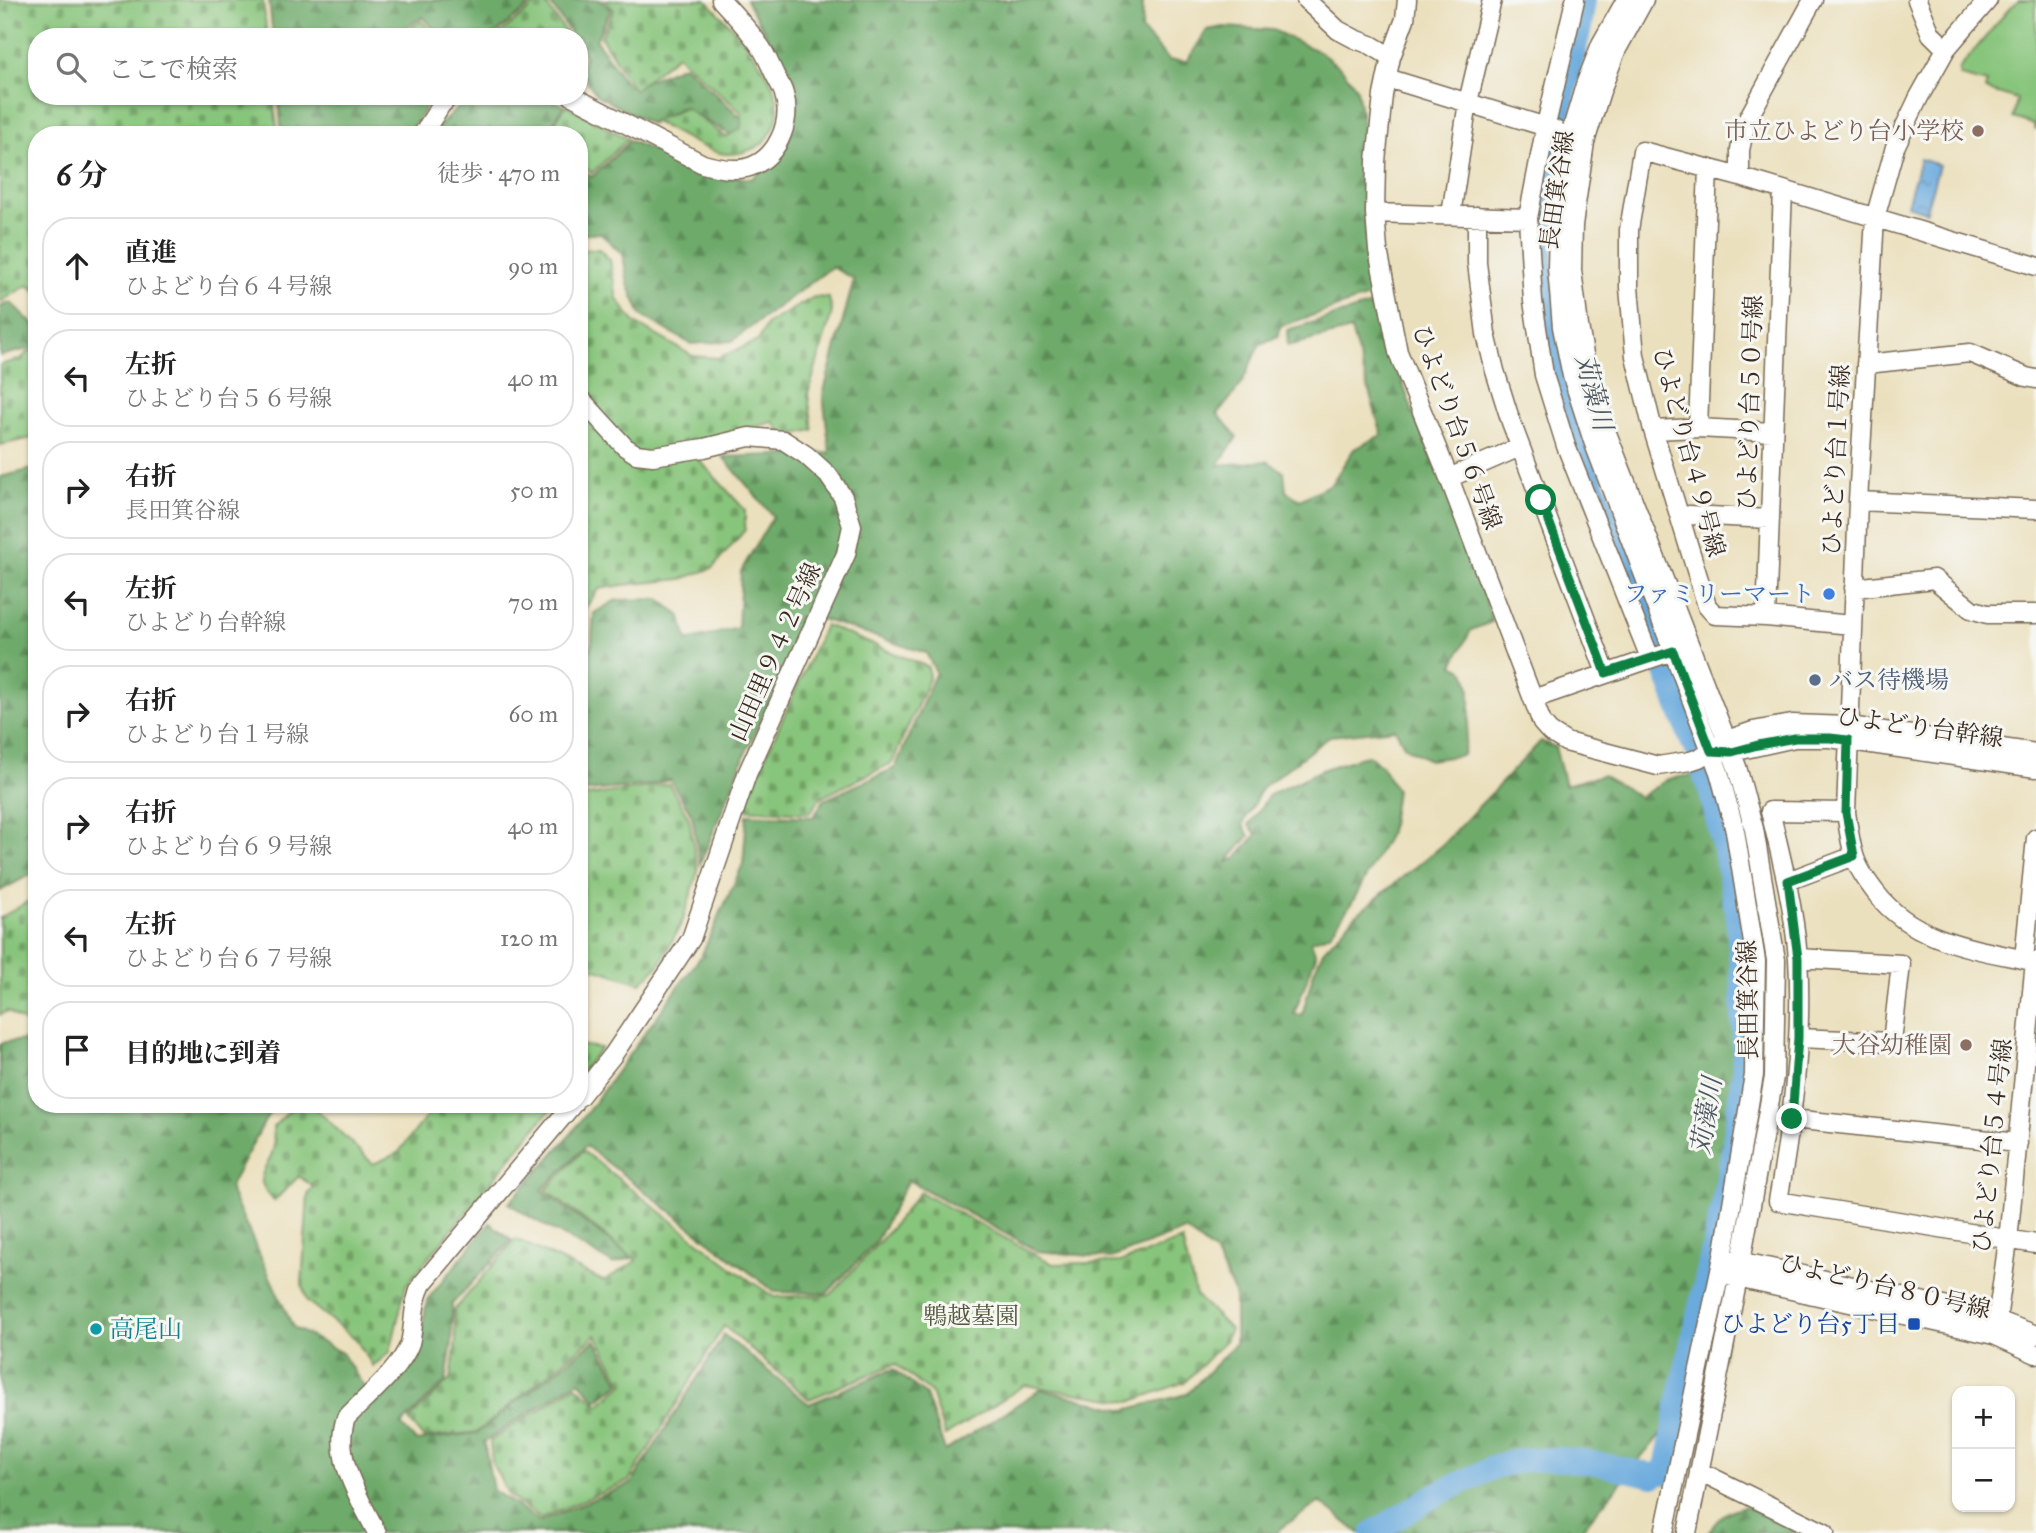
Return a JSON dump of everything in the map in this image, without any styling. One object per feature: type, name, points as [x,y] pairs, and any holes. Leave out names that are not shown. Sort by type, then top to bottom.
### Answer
[{"type":"street","points":[[588,104],[703,164],[737,169],[749,167],[767,157],[783,133],[787,109],[784,92],[760,46],[721,0]]},
{"type":"street","points":[[1306,0],[1338,30],[1391,57]]},
{"type":"street","name":"ひよどり台５６号線","points":[[1407,0],[1405,19],[1391,57],[1382,95],[1376,161],[1375,212],[1378,250],[1398,352],[1542,723],[1566,742],[1658,766],[1690,761],[1711,751]]},
{"type":"street","points":[[1451,215],[1468,102],[1492,0]]},
{"type":"street","points":[[1574,0],[1528,218],[1533,301],[1544,374],[1566,446],[1650,658]]},
{"type":"street","name":"長田箕谷線","points":[[1626,0],[1601,44],[1586,85],[1578,139],[1572,270],[1587,371],[1607,433],[1730,746],[1754,829],[1776,960],[1774,1077],[1740,1270],[1687,1533]]},
{"type":"street","name":"長田箕谷線","points":[[1644,0],[1616,51],[1601,91],[1564,168],[1557,256],[1562,327],[1569,364],[1593,440],[1711,751],[1735,831],[1756,961],[1754,1076],[1721,1265],[1664,1533]]},
{"type":"street","points":[[1740,177],[1740,150],[1746,122],[1813,0]]},
{"type":"street","points":[[1917,0],[1931,34],[1946,49]]},
{"type":"street","name":"ひよどり台１号線","points":[[1988,0],[1946,49],[1919,97],[1895,147],[1875,218],[1858,500],[1846,813],[1854,856],[1865,878],[1885,904],[1922,931],[1953,944],[2032,961]]},
{"type":"street","points":[[1387,78],[1546,125],[1578,139]]},
{"type":"street","points":[[428,126],[441,105]]},
{"type":"street","name":"ひよどり台４９号線","points":[[1852,625],[1715,615],[1707,606],[1653,430],[1635,356],[1629,287],[1629,230],[1642,152],[1740,177],[2036,267]]},
{"type":"street","points":[[1698,428],[1708,169]]},
{"type":"street","name":"ひよどり台５０号線","points":[[1766,617],[1783,191]]},
{"type":"street","points":[[1375,212],[1528,218]]},
{"type":"street","points":[[1478,216],[1477,263],[1486,334],[1495,371],[1520,447],[1606,673]]},
{"type":"street","points":[[1866,364],[1970,353],[2036,379]]},
{"type":"street","name":"山田里９４２号線","points":[[588,407],[625,447],[636,454],[653,456],[704,449],[749,437],[783,440],[806,455],[828,475],[843,497],[852,526],[846,554],[747,774],[691,939],[588,1086]]},
{"type":"street","points":[[1653,430],[1698,428],[1773,432]]},
{"type":"street","points":[[1448,478],[1520,447]]},
{"type":"street","points":[[1858,500],[2036,509]]},
{"type":"street","points":[[1680,518],[1689,515],[1770,519]]},
{"type":"street","points":[[1854,588],[1934,579],[1971,609],[1979,612],[2036,614]]},
{"type":"street","points":[[1533,699],[1673,651]]},
{"type":"street","name":"ひよどり台幹線","points":[[1848,733],[2036,768]]},
{"type":"street","name":"ひよどり台幹線","points":[[1711,751],[1795,738],[1830,738],[1848,733],[2036,753]]},
{"type":"street","points":[[1846,813],[1770,811],[1788,881],[1798,958],[1798,1038],[1792,1119],[1778,1201],[2036,1244]]},
{"type":"street","name":"ひよどり台５４号線","points":[[1996,1327],[2018,1143],[2032,961],[2036,838]]},
{"type":"street","points":[[1788,881],[1854,856]]},
{"type":"street","points":[[1798,958],[1901,964],[1892,1042],[1798,1038]]},
{"type":"street","points":[[377,1533],[342,1455],[346,1418],[390,1374],[410,1344],[414,1310],[422,1284],[565,1113]]},
{"type":"street","points":[[1792,1119],[2018,1143]]},
{"type":"street","name":"ひよどり台８０号線","points":[[1721,1265],[1966,1311],[2036,1354]]},
{"type":"street","name":"ひよどり台８０号線","points":[[1996,1327],[2036,1335]]},
{"type":"street","points":[[1699,1471],[1825,1533]]},
{"type":"green space","points":[[0,0],[263,0],[266,28],[28,28],[28,105],[274,105],[277,126],[28,126],[28,285],[0,302]]},
{"type":"green space","points":[[269,0],[537,0],[502,28],[433,28],[423,17],[405,28],[272,28]]},
{"type":"green space","points":[[543,0],[563,28],[507,28]]},
{"type":"green space","points":[[548,0],[600,0],[611,10],[596,40],[628,86],[637,85],[684,65],[746,122],[736,138],[682,107],[651,124],[598,96],[588,83],[588,28],[567,28]]},
{"type":"green space","points":[[604,0],[706,0],[750,49],[775,93],[777,118],[766,140],[750,150],[718,153],[653,121],[686,108],[726,137],[741,128],[742,113],[677,55],[634,90],[601,37],[614,10]]},
{"type":"green space","points":[[746,0],[1143,0],[1142,30],[1169,60],[1187,61],[1207,30],[1224,27],[1273,30],[1320,52],[1343,70],[1357,89],[1364,132],[1366,240],[1380,293],[1281,326],[1278,336],[1259,345],[1241,385],[1218,414],[1237,437],[1218,465],[1267,461],[1284,472],[1286,491],[1300,500],[1331,484],[1354,449],[1382,435],[1351,330],[1288,346],[1287,330],[1375,304],[1416,421],[1466,533],[1492,622],[1471,630],[1453,665],[1463,670],[1469,687],[1470,711],[1463,755],[1429,760],[1405,747],[1395,729],[1330,736],[1262,788],[1243,824],[1249,836],[1226,863],[1236,858],[1256,835],[1249,825],[1269,795],[1324,769],[1368,755],[1382,766],[1396,790],[1390,832],[1353,901],[1330,934],[1311,941],[1316,955],[1294,1014],[1302,1015],[1314,971],[1323,951],[1355,916],[1443,844],[1541,741],[1555,747],[1565,785],[1602,775],[1640,797],[1668,779],[1698,774],[1726,837],[1748,1018],[1740,1240],[1723,1359],[1579,1533],[1359,1533],[1320,1502],[1277,1533],[0,1533],[0,1045],[5,1042],[28,1040],[28,1113],[269,1113],[229,1188],[293,1327],[342,1353],[375,1404],[417,1360],[427,1300],[490,1223],[512,1240],[452,1304],[452,1342],[446,1381],[401,1425],[416,1441],[477,1433],[595,1340],[620,1383],[597,1401],[579,1381],[484,1442],[493,1490],[540,1521],[631,1484],[724,1335],[809,1404],[893,1369],[926,1395],[945,1451],[1041,1389],[1125,1410],[1187,1394],[1235,1344],[1235,1295],[1215,1253],[1185,1230],[1111,1258],[1037,1251],[908,1180],[875,1243],[827,1293],[775,1292],[586,1146],[542,1190],[632,1258],[613,1264],[509,1203],[588,1113],[701,956],[743,864],[747,814],[813,817],[824,800],[895,768],[936,672],[926,653],[809,615],[746,752],[700,864],[692,815],[670,780],[649,785],[588,791],[588,654],[592,642],[594,613],[616,600],[660,599],[681,617],[687,641],[738,628],[741,571],[773,516],[723,457],[830,453],[823,395],[854,279],[832,267],[732,341],[691,344],[641,315],[628,284],[623,255],[601,233],[588,234],[588,174],[592,177],[630,141],[708,173],[751,179],[783,155],[799,101]]},
{"type":"green space","points":[[2019,0],[2036,0],[2036,130],[2035,125],[2013,118],[2017,99],[1985,89],[1987,83],[1960,76],[1959,69]]},
{"type":"green space","points":[[421,21],[428,28],[410,28]]},
{"type":"green space","points":[[279,105],[427,105],[414,126],[281,126]]},
{"type":"green space","points":[[461,105],[564,106],[551,126],[439,126]]},
{"type":"green space","points":[[566,105],[628,139],[592,173],[588,170],[588,126],[553,126]]},
{"type":"green space","points":[[599,249],[610,260],[617,299],[635,323],[693,356],[718,358],[758,341],[767,324],[814,297],[829,298],[832,312],[808,394],[813,430],[783,437],[774,422],[705,439],[682,441],[745,510],[745,530],[713,568],[682,579],[599,589],[588,604],[588,419],[599,409],[588,398],[588,250]]},
{"type":"green space","points":[[10,302],[28,319],[28,349],[0,356],[0,307]]},
{"type":"green space","points":[[28,352],[28,439],[0,445],[0,365],[21,359]]},
{"type":"green space","points":[[28,470],[28,876],[0,891],[0,477]]},
{"type":"green space","points":[[825,625],[928,667],[929,679],[892,763],[820,798],[810,813],[744,809],[767,753]]},
{"type":"green space","points":[[669,784],[689,818],[698,871],[683,920],[660,964],[641,983],[588,966],[588,796]]},
{"type":"green space","points":[[28,901],[28,1025],[7,1011],[0,1015],[0,918]]},
{"type":"green space","points":[[588,1046],[601,1048],[588,1063]]},
{"type":"green space","points":[[287,1113],[320,1113],[373,1164],[398,1153],[429,1113],[548,1113],[406,1285],[390,1352],[373,1366],[356,1340],[307,1301],[302,1284],[308,1195],[313,1187],[299,1176],[274,1201],[263,1186],[262,1176],[274,1147],[273,1127]]},
{"type":"green space","name":"鵯越墓園","points":[[583,1151],[735,1270],[774,1297],[830,1295],[881,1240],[920,1192],[1053,1264],[1121,1262],[1182,1240],[1196,1296],[1230,1329],[1225,1341],[1185,1382],[1130,1402],[1025,1385],[945,1436],[931,1393],[895,1364],[809,1399],[724,1326],[629,1481],[541,1518],[509,1496],[492,1463],[490,1441],[576,1386],[599,1405],[623,1384],[596,1335],[477,1432],[423,1438],[409,1420],[451,1379],[456,1341],[454,1310],[516,1239],[603,1281],[637,1261],[546,1190]]},
{"type":"green space","points":[[1745,1506],[1798,1533],[1709,1533],[1724,1515]]},
{"type":"water","points":[[1920,159],[1939,165],[1926,211],[1907,205]]},
{"type":"waterway","name":"苅藻川","points":[[1560,111],[1584,0]]},
{"type":"waterway","name":"苅藻川","points":[[1552,143],[1544,188],[1541,250],[1543,315],[1572,431],[1656,645]]},
{"type":"waterway","name":"苅藻川","points":[[1661,659],[1694,746]]},
{"type":"waterway","name":"苅藻川","points":[[1665,1473],[1722,1211],[1744,1068],[1743,985],[1737,913],[1712,796],[1703,771]]},
{"type":"waterway","points":[[1373,1533],[1435,1495],[1497,1466],[1523,1460],[1560,1459],[1595,1463],[1654,1476],[1666,1469]]},
{"type":"place","name":"市立ひよどり台小学校","points":[[1978,131]]},
{"type":"place","name":"ファミリーマート","points":[[1829,594]]},
{"type":"place","name":"バス待機場","points":[[1815,680]]},
{"type":"place","name":"大谷幼稚園","points":[[1966,1045]]},
{"type":"place","name":"ひよどり台5丁目","points":[[1914,1324]]},
{"type":"place","name":"高尾山","points":[[96,1329]]},
{"type":"route","points":[[1541,500],[1606,673],[1673,651],[1711,751],[1732,752],[1795,738],[1848,740],[1846,813],[1854,856],[1788,881],[1798,958],[1798,1038],[1792,1119]]}]
